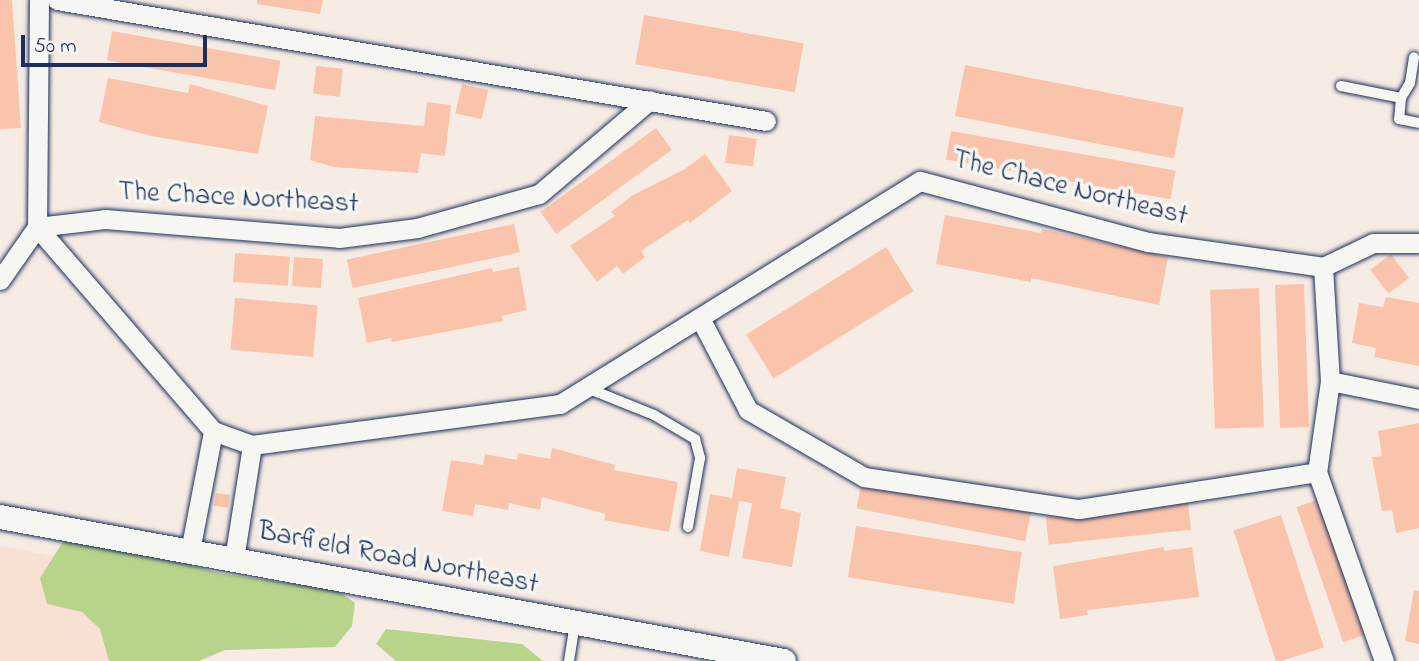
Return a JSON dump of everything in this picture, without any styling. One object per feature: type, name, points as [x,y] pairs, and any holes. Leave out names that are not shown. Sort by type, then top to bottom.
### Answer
[{"type":"street","points":[[0,280],[37,227],[39,0]]},
{"type":"street","points":[[57,0],[766,121]]},
{"type":"street","name":"The Chace Northeast","points":[[37,227],[105,219],[339,238],[417,228],[539,194],[650,100]]},
{"type":"street","name":"The Chace Northeast","points":[[252,445],[560,404],[920,181],[1148,242],[1323,267]]},
{"type":"street","points":[[37,227],[213,431],[252,445],[234,559]]},
{"type":"street","points":[[1384,661],[1317,472],[1330,381],[1323,267],[1373,243],[1419,243]]},
{"type":"street","points":[[700,318],[748,410],[864,477],[1079,509],[1317,472]]},
{"type":"street","points":[[1330,381],[1419,398]]},
{"type":"street","points":[[190,551],[213,431]]},
{"type":"street","name":"Barfield Road Northeast","points":[[0,517],[784,661]]},
{"type":"lane","points":[[1414,57],[1410,83],[1401,98],[1399,119],[1419,123]]},
{"type":"lane","points":[[1341,86],[1401,98]]},
{"type":"lane","points":[[587,388],[654,415],[695,439],[700,458],[688,527]]},
{"type":"lane","points":[[569,661],[576,623]]},
{"type":"shaded area","points":[[0,546],[142,572],[127,661],[0,661]]},
{"type":"green space","points":[[64,540],[140,551],[218,573],[337,590],[355,603],[352,626],[335,647],[225,650],[199,661],[109,661],[100,629],[82,612],[47,604],[40,578]]},
{"type":"green space","points":[[386,629],[522,644],[543,661],[396,661],[376,644]]},
{"type":"building","points":[[0,0],[12,0],[21,128],[0,129]]},
{"type":"building","points":[[257,0],[323,0],[320,14],[257,4]]},
{"type":"building","points":[[644,15],[804,43],[795,92],[635,64]]},
{"type":"building","points":[[112,31],[280,61],[275,90],[107,61]]},
{"type":"building","points":[[965,65],[1184,108],[1174,159],[955,116]]},
{"type":"building","points":[[316,66],[343,69],[340,97],[313,94]]},
{"type":"building","points":[[108,78],[188,93],[190,84],[268,106],[258,154],[151,136],[99,122]]},
{"type":"building","points":[[462,84],[488,90],[482,119],[455,113]]},
{"type":"building","points":[[427,102],[451,105],[445,156],[421,153],[418,173],[334,167],[310,160],[315,116],[424,126]]},
{"type":"building","points":[[656,128],[672,150],[556,234],[540,212]]},
{"type":"building","points":[[951,131],[1176,171],[1171,199],[946,160]]},
{"type":"building","points":[[729,135],[757,139],[753,167],[725,163]]},
{"type":"building","points":[[705,154],[732,191],[690,223],[688,220],[641,251],[645,257],[623,274],[617,266],[597,282],[570,246],[615,216],[611,212],[633,195],[685,169]]},
{"type":"building","points":[[945,215],[1041,233],[1042,229],[1168,257],[1159,305],[1031,278],[1031,282],[936,264]]},
{"type":"building","points":[[514,224],[520,252],[353,288],[347,260]]},
{"type":"building","points":[[886,247],[914,291],[774,379],[746,334]]},
{"type":"building","points":[[235,253],[290,257],[288,286],[233,282]]},
{"type":"building","points":[[1391,254],[1409,278],[1388,294],[1370,270]]},
{"type":"building","points":[[294,257],[323,259],[321,288],[292,286]]},
{"type":"building","points":[[519,267],[527,310],[502,316],[503,321],[392,342],[391,338],[367,343],[358,298],[492,268],[493,272]]},
{"type":"building","points":[[1304,284],[1309,427],[1280,428],[1275,285]]},
{"type":"building","points":[[1259,288],[1264,427],[1215,429],[1210,290]]},
{"type":"building","points":[[1386,297],[1419,303],[1419,366],[1374,357],[1376,348],[1352,343],[1359,303],[1383,307]]},
{"type":"building","points":[[235,298],[318,305],[313,357],[230,350]]},
{"type":"building","points":[[1419,423],[1419,528],[1396,533],[1392,510],[1382,511],[1372,457],[1382,456],[1378,431]]},
{"type":"building","points":[[552,448],[615,465],[614,470],[678,482],[669,532],[604,520],[606,514],[542,497],[540,510],[509,503],[508,510],[475,504],[473,516],[442,511],[451,460],[483,465],[485,454],[517,460],[518,453],[550,459]]},
{"type":"building","points":[[737,468],[786,477],[780,508],[801,513],[792,567],[742,558],[752,503],[739,501],[729,557],[700,551],[710,494],[732,498]]},
{"type":"building","points":[[862,480],[1031,513],[1025,541],[856,508]]},
{"type":"building","points":[[216,493],[230,495],[228,508],[214,506]]},
{"type":"building","points":[[1323,498],[1370,633],[1343,642],[1297,507]]},
{"type":"building","points":[[1188,502],[1191,530],[1049,545],[1046,517]]},
{"type":"building","points":[[1281,515],[1324,647],[1276,661],[1233,530]]},
{"type":"building","points":[[856,526],[1022,552],[1014,604],[848,577]]},
{"type":"building","points":[[1164,547],[1164,551],[1192,547],[1199,597],[1087,610],[1088,615],[1060,619],[1053,566]]},
{"type":"building","points":[[1414,590],[1419,591],[1419,644],[1405,641]]}]
